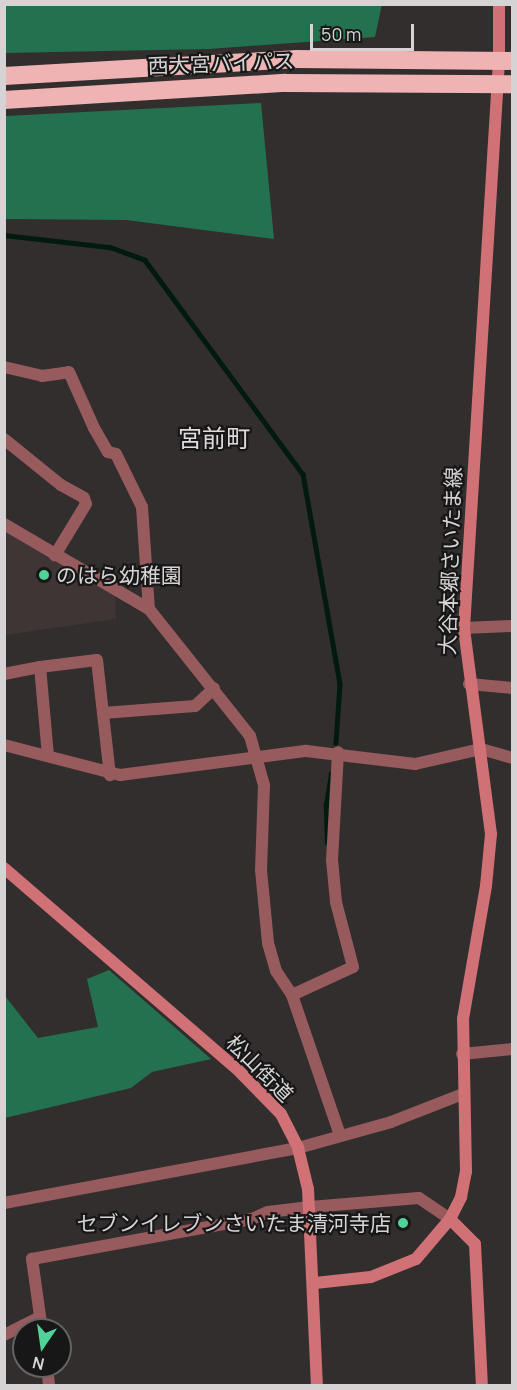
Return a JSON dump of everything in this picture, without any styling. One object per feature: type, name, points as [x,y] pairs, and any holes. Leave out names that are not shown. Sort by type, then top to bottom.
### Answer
[{"type":"highway","name":"西大宮バイパス","points":[[4,76],[295,59],[506,61]]},
{"type":"highway","name":"西大宮バイパス","points":[[4,100],[285,83],[505,84]]},
{"type":"main road","name":"大谷本郷さいたま線","points":[[315,1283],[389,1272],[416,1258],[450,1219],[461,1197],[466,1172],[462,1054],[464,1019],[490,860],[490,802],[469,684],[464,628],[505,84],[506,61],[499,4]]},
{"type":"main road","name":"松山街道","points":[[4,868],[254,1084],[281,1114],[298,1148],[310,1207],[315,1283],[317,1386]]},
{"type":"main road","points":[[450,1219],[469,1234],[477,1256],[482,1386]]},
{"type":"street","points":[[4,368],[42,376],[69,372],[94,429],[108,452],[116,454],[142,507],[149,609]]},
{"type":"street","points":[[4,439],[61,486],[84,498],[86,504],[55,555]]},
{"type":"street","points":[[4,524],[149,609],[244,728],[259,759],[264,785],[261,870],[268,943],[276,971],[292,995],[340,1135]]},
{"type":"street","points":[[464,628],[513,626]]},
{"type":"street","points":[[4,674],[97,660],[110,775]]},
{"type":"street","points":[[40,667],[48,756]]},
{"type":"street","points":[[469,684],[513,688]]},
{"type":"street","points":[[103,713],[195,706],[214,688]]},
{"type":"street","points":[[4,745],[110,775],[259,759],[306,751],[338,752],[415,765],[481,748],[513,758]]},
{"type":"street","points":[[292,995],[353,967],[336,902],[332,860],[338,752]]},
{"type":"street","points":[[462,1054],[513,1049]]},
{"type":"street","points":[[4,1203],[298,1148],[391,1122],[463,1094]]},
{"type":"street","points":[[40,1318],[32,1259],[310,1207],[419,1198],[450,1219]]},
{"type":"shaded area","name":"のはら幼稚園","points":[[4,528],[115,593],[116,619],[5,635]]},
{"type":"green space","points":[[382,4],[375,37],[209,49],[5,53],[5,5]]},
{"type":"green space","points":[[261,103],[274,239],[126,220],[5,219],[5,116]]},
{"type":"green space","points":[[109,970],[211,1059],[152,1072],[131,1088],[5,1118],[5,996],[38,1038],[98,1027],[87,979]]},
{"type":"waterway","points":[[4,235],[110,247],[145,260],[303,474],[340,684],[336,743]]},
{"type":"waterway","points":[[327,843],[326,805],[331,773]]},
{"type":"place","name":"のはら幼稚園","points":[[44,575]]},
{"type":"place","name":"セブンイレブンさいたま清河寺店","points":[[403,1223]]},
{"type":"district","name":"宮前町","points":[[214,438]]}]
